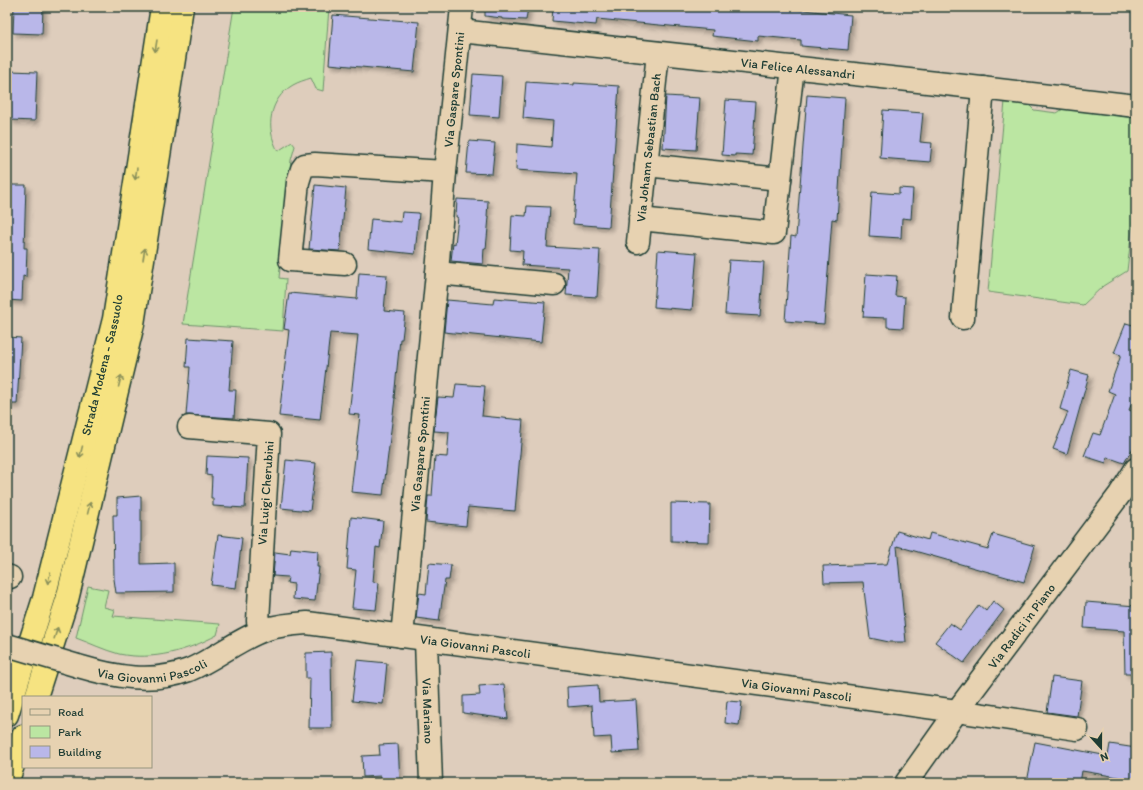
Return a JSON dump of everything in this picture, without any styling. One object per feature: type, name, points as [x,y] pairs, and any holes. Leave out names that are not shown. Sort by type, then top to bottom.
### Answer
[{"type":"highway","name":"Strada Modena - Sassuolo","points":[[7,715],[44,598],[114,319],[162,7]]},
{"type":"highway","name":"Strada Modena - Sassuolo","points":[[36,696],[66,600],[133,324],[182,7]]},
{"type":"highway","points":[[7,783],[22,739]]},
{"type":"street","name":"Via Gaspare Spontini","points":[[401,636],[462,7]]},
{"type":"street","name":"Via Felice Alessandri","points":[[460,31],[1136,106]]},
{"type":"street","name":"Via Johann Sebastian Bach","points":[[638,242],[658,53]]},
{"type":"street","points":[[640,219],[774,234],[793,67]]},
{"type":"street","points":[[963,318],[984,88]]},
{"type":"street","points":[[345,264],[290,260],[298,182],[305,165],[315,164],[445,172]]},
{"type":"street","points":[[646,164],[780,179]]},
{"type":"street","points":[[437,273],[554,284]]},
{"type":"street","name":"Via Luigi Cherubini","points":[[189,427],[269,434],[258,621],[267,629]]},
{"type":"street","name":"Via Radici in Piano","points":[[906,783],[957,711],[1120,494],[1136,469]]},
{"type":"street","name":"Via Giovanni Pascoli","points":[[7,645],[102,674],[127,678],[155,678],[189,670],[249,637],[267,629],[306,623],[957,711],[1077,729]]},
{"type":"street","name":"Via Mariano","points":[[426,640],[431,783]]},
{"type":"green space","points":[[234,7],[329,7],[323,91],[316,89],[311,78],[297,83],[285,91],[279,98],[274,106],[272,115],[271,133],[278,151],[292,142],[295,146],[291,160],[279,278],[286,279],[283,331],[183,324]]},
{"type":"green space","points":[[1005,101],[1028,104],[1034,110],[1057,113],[1063,109],[1136,118],[1136,195],[1127,271],[1103,286],[1083,305],[988,292]]},
{"type":"green space","points":[[88,586],[108,590],[104,607],[115,610],[113,616],[220,624],[217,635],[182,650],[157,655],[132,656],[119,654],[102,648],[76,638]]},
{"type":"building","points":[[14,7],[43,7],[42,34],[13,33]]},
{"type":"building","points":[[485,7],[528,7],[526,20],[502,19],[485,16]]},
{"type":"building","points":[[553,7],[784,7],[851,15],[848,50],[801,46],[801,40],[758,36],[758,41],[712,36],[713,30],[597,19],[596,25],[552,21]]},
{"type":"building","points":[[333,15],[419,22],[414,72],[329,64]]},
{"type":"building","points":[[11,71],[37,72],[35,121],[10,120]]},
{"type":"building","points":[[473,74],[502,76],[499,117],[470,115]]},
{"type":"building","points":[[526,82],[619,86],[609,227],[573,224],[577,174],[516,170],[517,144],[551,147],[553,121],[523,118]]},
{"type":"building","points":[[807,95],[845,98],[837,220],[832,219],[824,324],[785,321],[791,236],[796,237]]},
{"type":"building","points":[[666,96],[700,98],[696,150],[663,148]]},
{"type":"building","points":[[726,100],[756,102],[752,155],[722,155]]},
{"type":"building","points":[[883,110],[923,113],[920,142],[932,143],[930,162],[880,158]]},
{"type":"building","points":[[469,141],[495,143],[492,174],[466,173]]},
{"type":"building","points":[[7,185],[26,185],[24,248],[27,248],[26,277],[23,276],[22,301],[7,300]]},
{"type":"building","points":[[315,185],[346,188],[340,251],[309,249]]},
{"type":"building","points":[[899,188],[913,189],[911,219],[902,218],[901,238],[869,236],[872,192],[899,194]]},
{"type":"building","points":[[457,199],[488,201],[487,217],[489,217],[483,264],[451,261],[453,243],[455,244],[458,217],[456,217]]},
{"type":"building","points":[[527,206],[550,207],[547,247],[600,250],[597,297],[566,295],[568,268],[522,265],[523,251],[510,250],[512,215],[526,216]]},
{"type":"building","points":[[402,212],[419,213],[415,254],[368,249],[371,219],[401,222]]},
{"type":"building","points":[[658,250],[697,253],[692,310],[654,307]]},
{"type":"building","points":[[729,260],[764,262],[760,316],[725,314]]},
{"type":"building","points":[[359,273],[387,275],[384,311],[405,313],[402,339],[400,339],[395,398],[383,495],[351,492],[360,415],[349,414],[358,335],[330,333],[320,420],[279,416],[289,330],[284,329],[289,293],[357,299]]},
{"type":"building","points":[[866,274],[897,276],[895,296],[905,297],[903,328],[887,327],[887,318],[863,317]]},
{"type":"building","points":[[494,298],[545,302],[541,342],[444,332],[447,300],[493,304]]},
{"type":"building","points":[[1126,323],[1136,326],[1136,393],[1129,410],[1136,413],[1136,443],[1124,463],[1107,457],[1106,463],[1084,456],[1093,433],[1100,435],[1115,394],[1108,391],[1121,355],[1114,353]]},
{"type":"building","points":[[7,337],[21,338],[17,404],[7,404]]},
{"type":"building","points":[[188,338],[233,341],[229,390],[236,390],[234,418],[186,415],[190,367],[186,367]]},
{"type":"building","points":[[1071,370],[1089,375],[1067,454],[1053,449],[1068,412],[1060,409]]},
{"type":"building","points":[[456,384],[485,386],[482,416],[523,420],[515,511],[468,507],[466,526],[426,522],[428,496],[432,496],[435,456],[447,457],[449,432],[434,431],[438,397],[454,398]]},
{"type":"building","points":[[207,456],[248,458],[245,508],[213,506],[213,498],[211,498],[212,476],[206,475]]},
{"type":"building","points":[[286,460],[316,463],[310,511],[281,508]]},
{"type":"building","points":[[141,496],[141,564],[174,563],[174,592],[116,593],[114,579],[113,515],[117,515],[117,498]]},
{"type":"building","points":[[671,503],[710,504],[709,542],[671,541]]},
{"type":"building","points":[[351,517],[383,521],[380,548],[376,547],[373,582],[379,583],[376,610],[352,608],[356,570],[347,569]]},
{"type":"building","points":[[897,531],[928,540],[930,533],[988,549],[993,534],[1035,546],[1024,582],[897,546],[906,642],[889,642],[870,638],[863,582],[824,583],[823,566],[887,564]]},
{"type":"building","points":[[218,535],[242,538],[236,588],[211,585]]},
{"type":"building","points":[[291,548],[318,551],[317,567],[319,567],[315,601],[293,599],[294,584],[287,583],[288,577],[273,576],[275,552],[290,554]]},
{"type":"building","points":[[429,563],[451,565],[449,580],[445,580],[439,621],[416,618],[419,593],[426,594]]},
{"type":"building","points":[[993,601],[1004,610],[964,663],[935,642],[950,623],[960,630],[979,605],[986,611]]},
{"type":"building","points":[[1086,602],[1136,606],[1136,674],[1125,674],[1124,631],[1084,628]]},
{"type":"building","points":[[331,652],[332,728],[309,728],[310,678],[306,678],[306,653]]},
{"type":"building","points":[[357,660],[387,663],[383,704],[352,701]]},
{"type":"building","points":[[1052,677],[1082,681],[1077,716],[1047,712]]},
{"type":"building","points":[[504,684],[508,719],[463,713],[463,696],[480,695],[479,686]]},
{"type":"building","points":[[598,685],[599,702],[636,700],[639,751],[612,753],[611,737],[594,738],[592,705],[568,707],[567,687]]},
{"type":"building","points":[[727,701],[742,702],[739,725],[725,723]]},
{"type":"building","points":[[1035,742],[1108,756],[1110,744],[1136,748],[1136,780],[1082,771],[1080,783],[1027,782]]},
{"type":"building","points":[[398,744],[400,783],[381,783],[381,776],[363,777],[362,756],[380,755],[379,745]]}]
